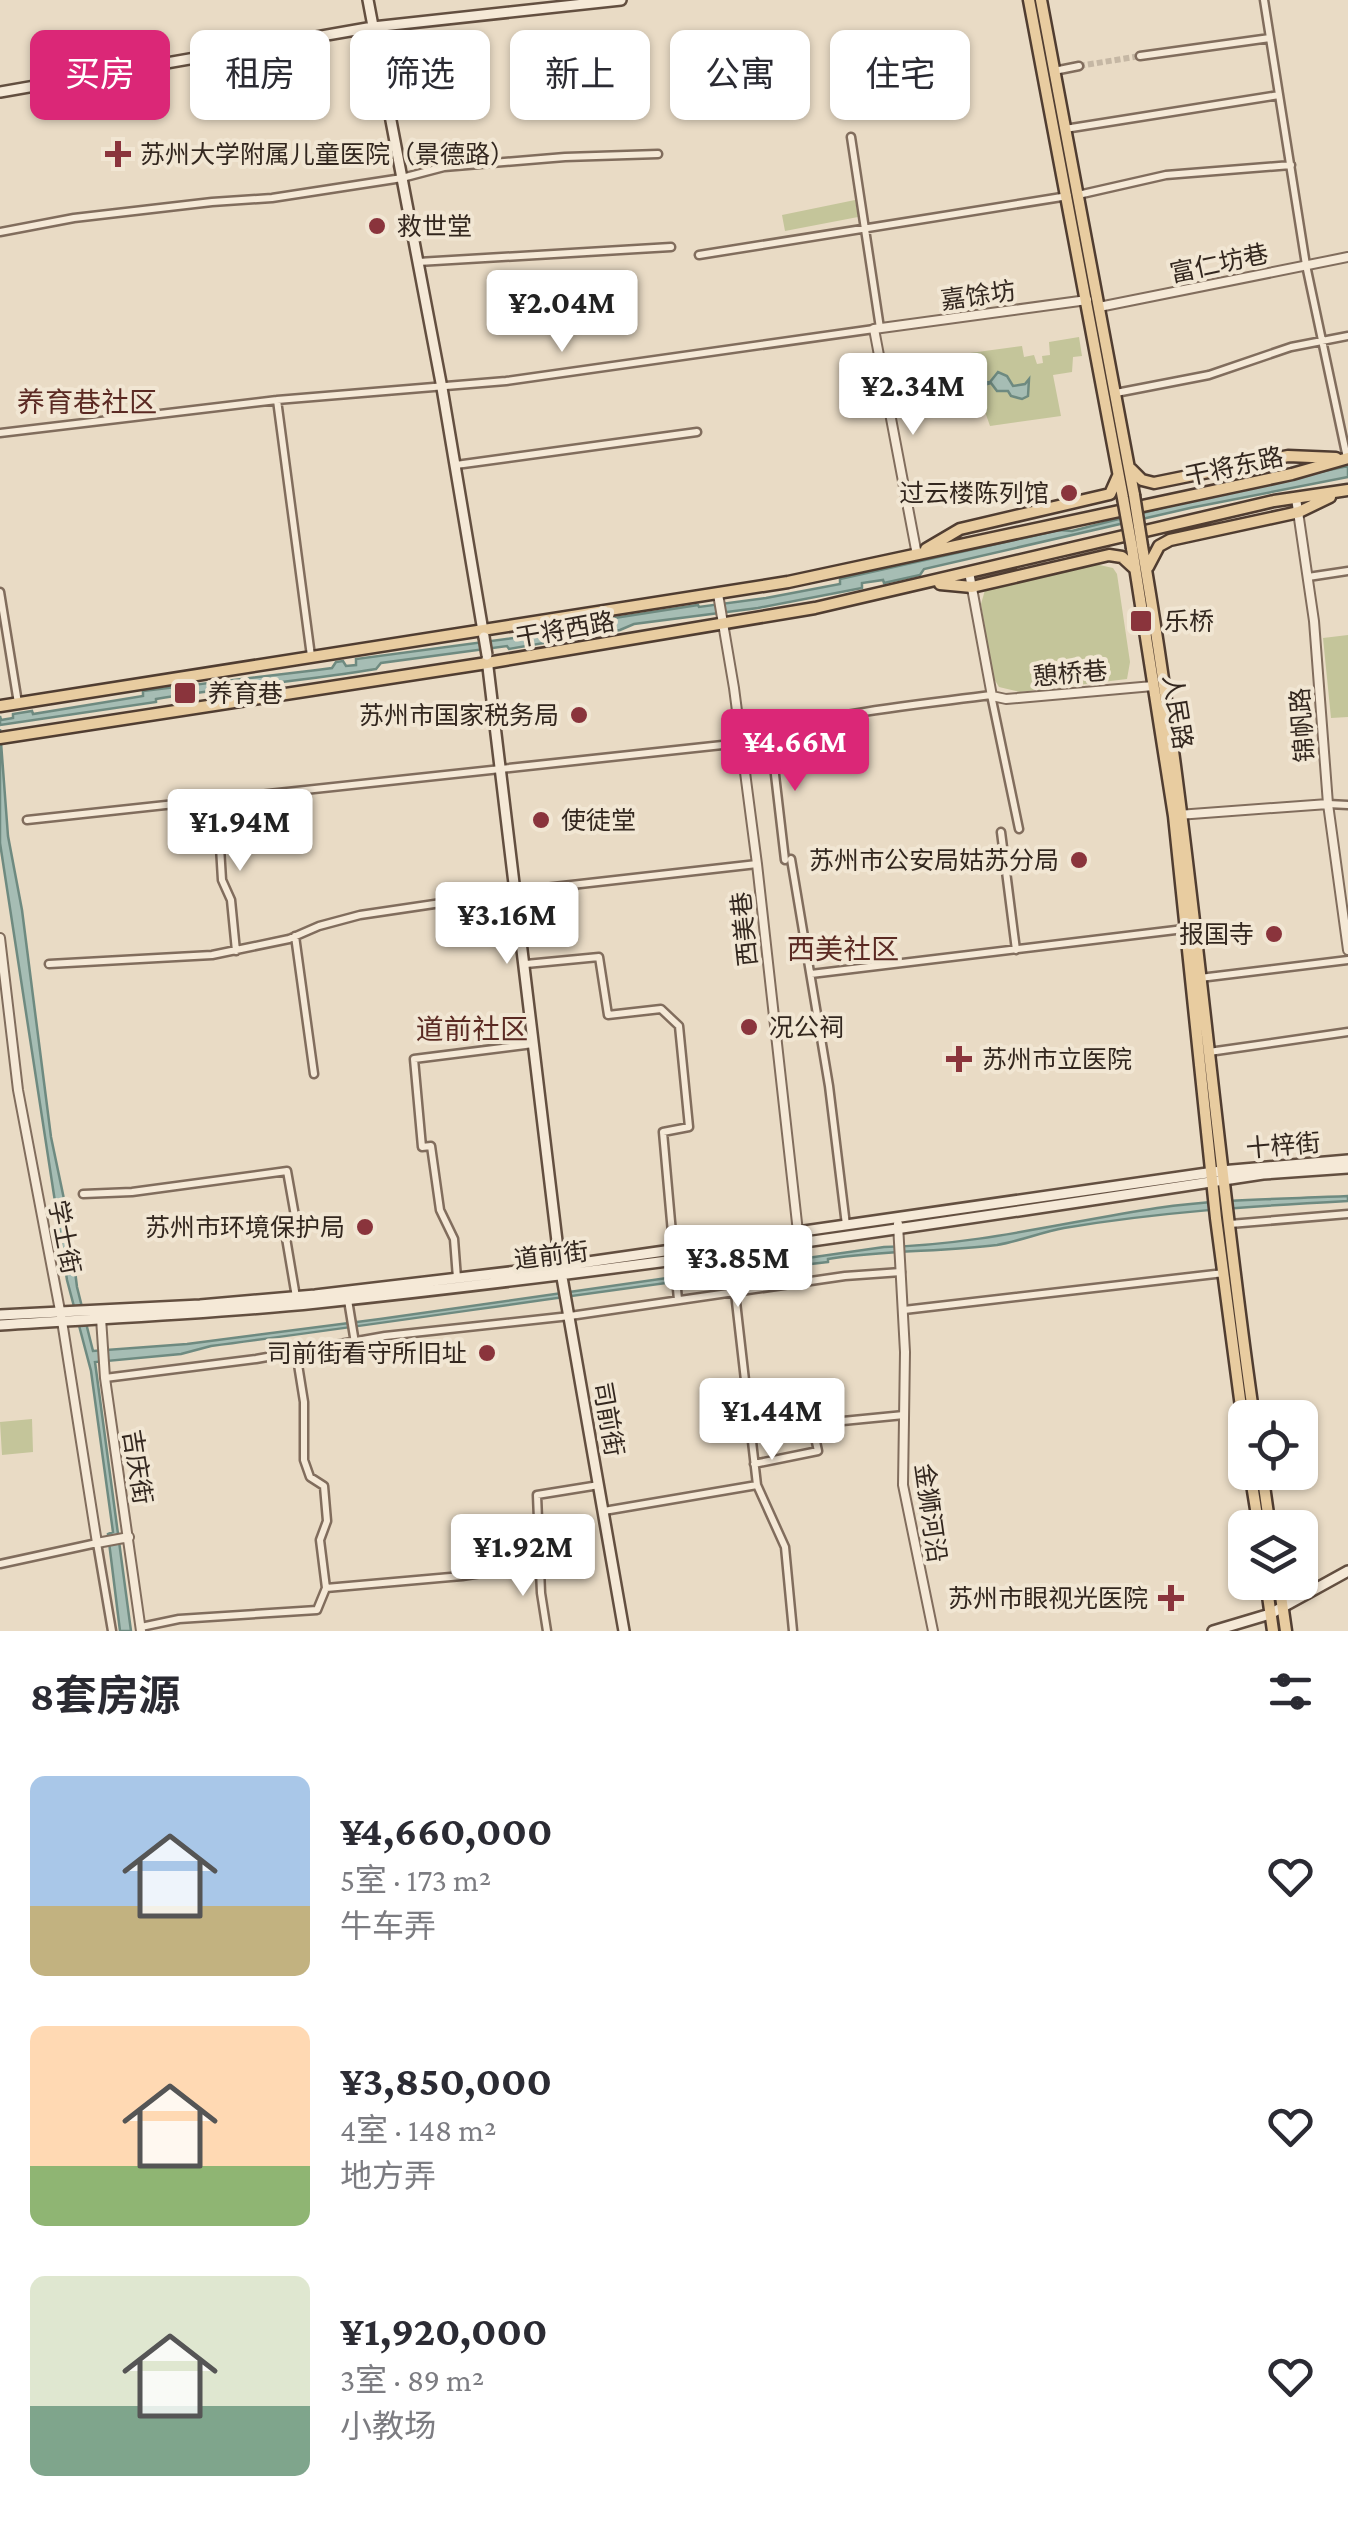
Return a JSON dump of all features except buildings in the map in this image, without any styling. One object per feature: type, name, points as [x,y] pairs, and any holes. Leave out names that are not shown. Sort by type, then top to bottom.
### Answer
[{"type":"main road","points":[[368,0],[456,465],[487,659],[561,1270]]},
{"type":"main road","points":[[0,92],[373,27],[621,0]]},
{"type":"main road","name":"人民路","points":[[1029,0],[1073,195],[1137,547],[1199,978],[1218,1183]]},
{"type":"main road","name":"人民路","points":[[1041,0],[1073,195]]},
{"type":"main road","name":"人民路","points":[[1093,304],[1114,393],[1123,467]]},
{"type":"main road","points":[[917,554],[960,529],[1104,496],[1113,490],[1123,467],[1154,483],[1288,456],[1348,458]]},
{"type":"main road","name":"干将东路","points":[[1128,510],[1348,458]]},
{"type":"main road","points":[[928,583],[972,587],[1109,555],[1125,559],[1141,573],[1162,544],[1170,540],[1299,512],[1345,490]]},
{"type":"main road","name":"干将东路","points":[[1132,534],[1345,490]]},
{"type":"main road","name":"干将西路","points":[[0,706],[719,597],[1128,510]]},
{"type":"main road","points":[[960,529],[964,545]]},
{"type":"main road","name":"干将西路","points":[[3,737],[723,618],[828,605],[1132,534]]},
{"type":"main road","name":"人民路","points":[[1141,573],[1153,686],[1178,816],[1184,929],[1251,1400]]},
{"type":"main road","name":"十梓街","points":[[1218,1183],[1348,1164]]},
{"type":"main road","name":"道前街","points":[[100,1313],[201,1314],[348,1300],[897,1223],[1218,1183]]},
{"type":"main road","name":"人民路","points":[[1224,1220],[1224,1273],[1240,1400]]},
{"type":"main road","name":"道前街","points":[[674,1254],[846,1225],[897,1223]]},
{"type":"main road","name":"道前街","points":[[0,1326],[86,1314],[561,1270]]},
{"type":"main road","name":"司前街","points":[[561,1270],[624,1631]]},
{"type":"main road","name":"道前街","points":[[0,1315],[66,1316]]},
{"type":"main road","points":[[1213,1631],[1270,1614],[1348,1571]]},
{"type":"main road","points":[[1268,1600],[1273,1631]]},
{"type":"main road","points":[[1281,1600],[1286,1631]]},
{"type":"street","points":[[1264,0],[1306,265],[1348,458]]},
{"type":"street","points":[[1140,56],[1270,38]]},
{"type":"street","points":[[1054,71],[1079,66]]},
{"type":"street","points":[[1065,129],[1279,95]]},
{"type":"street","points":[[851,137],[877,328],[917,554]]},
{"type":"street","points":[[0,232],[74,218],[272,198],[402,178],[444,167],[658,154]]},
{"type":"street","points":[[699,255],[1073,195],[1166,175],[1290,166]]},
{"type":"street","points":[[418,262],[671,247]]},
{"type":"street","name":"富仁坊巷","points":[[1093,304],[1348,257]]},
{"type":"street","name":"嘉馀坊","points":[[877,328],[1093,304]]},
{"type":"street","points":[[0,433],[277,400],[442,388],[877,328]]},
{"type":"street","points":[[1114,393],[1208,376],[1291,347],[1348,336]]},
{"type":"street","points":[[277,400],[311,658]]},
{"type":"street","points":[[456,465],[696,432]]},
{"type":"street","name":"锦帆路","points":[[1296,498],[1308,577],[1328,804],[1348,950]]},
{"type":"street","points":[[1308,577],[1348,571]]},
{"type":"street","points":[[970,572],[990,695],[1019,830]]},
{"type":"street","points":[[0,592],[18,703]]},
{"type":"street","name":"西美巷","points":[[719,597],[757,864],[798,1232]]},
{"type":"street","name":"憩桥巷","points":[[990,695],[1006,699],[1153,686]]},
{"type":"street","points":[[28,820],[741,743],[770,732],[841,717],[990,695]]},
{"type":"street","points":[[770,732],[788,859],[829,1086],[846,1225]]},
{"type":"street","points":[[217,798],[222,880],[232,900],[236,951]]},
{"type":"street","points":[[1178,816],[1348,805]]},
{"type":"street","points":[[1001,832],[1016,950]]},
{"type":"street","points":[[49,964],[236,951],[360,915],[630,877],[757,864]]},
{"type":"street","points":[[811,974],[1184,929]]},
{"type":"street","points":[[295,936],[314,1074]]},
{"type":"street","name":"学士街","points":[[0,938],[4,1011],[66,1316],[101,1542]]},
{"type":"street","points":[[526,964],[599,956],[608,1015],[661,1009],[680,1026],[690,1127],[663,1132],[678,1300]]},
{"type":"street","points":[[1199,978],[1348,960]]},
{"type":"street","points":[[1207,1052],[1348,1032]]},
{"type":"street","points":[[457,1278],[454,1239],[440,1210],[431,1146],[422,1147],[414,1060],[534,1044]]},
{"type":"street","points":[[83,1194],[132,1192],[287,1171],[295,1216],[279,1225],[286,1238],[296,1296]]},
{"type":"street","points":[[1224,1220],[1348,1214]]},
{"type":"street","name":"金狮河沿","points":[[897,1223],[904,1310],[904,1496],[933,1631]]},
{"type":"street","points":[[104,1378],[437,1329],[570,1316],[844,1276],[901,1272]]},
{"type":"street","points":[[904,1310],[1224,1273]]},
{"type":"street","points":[[735,1292],[757,1485],[785,1548],[793,1631]]},
{"type":"street","points":[[348,1300],[356,1343]]},
{"type":"street","name":"吉庆街","points":[[100,1313],[104,1378],[141,1629]]},
{"type":"street","points":[[141,1629],[179,1620],[317,1610],[326,1588],[320,1540],[327,1521],[324,1486],[310,1476],[304,1460],[304,1402],[296,1352]]},
{"type":"street","points":[[754,1464],[818,1452],[812,1424],[904,1415]]},
{"type":"street","points":[[547,1631],[537,1495],[600,1485]]},
{"type":"street","points":[[604,1511],[757,1485]]},
{"type":"street","points":[[0,1564],[127,1538]]},
{"type":"street","points":[[101,1542],[112,1631]]},
{"type":"street","points":[[326,1588],[462,1576],[540,1564]]},
{"type":"green space","points":[[855,200],[858,217],[785,231],[782,215]]},
{"type":"green space","points":[[1079,337],[1082,356],[1073,357],[1072,372],[1053,375],[1061,416],[990,426],[975,383],[951,388],[950,384],[937,386],[933,358],[1022,346],[1024,357],[1034,355],[1037,364],[1043,363],[1042,356],[1050,355],[1049,342]]},
{"type":"green space","points":[[1095,564],[1113,568],[1117,574],[1130,662],[1127,679],[1020,692],[999,687],[993,677],[981,604],[985,590]]},
{"type":"green space","points":[[1348,635],[1348,717],[1331,718],[1323,638]]},
{"type":"green space","points":[[32,1419],[33,1452],[2,1455],[0,1422]]},
{"type":"shaded area","points":[[973,369],[981,383],[990,382],[998,372],[1007,376],[1013,386],[1029,379],[1028,396],[1011,396],[1008,391],[997,391],[991,383],[980,386],[974,379],[957,383]]},
{"type":"shaded area","points":[[1348,466],[1348,477],[1190,508],[924,569],[920,575],[884,583],[862,583],[862,588],[758,608],[634,624],[620,630],[509,649],[507,646],[381,663],[376,669],[0,725],[0,716],[1,720],[13,718],[13,714],[143,696],[143,691],[332,668],[343,661],[346,666],[356,665],[356,659],[611,625],[608,619],[840,584],[840,579],[1059,530],[1072,531]]},
{"type":"shaded area","points":[[0,729],[8,836],[22,910],[51,1137],[69,1223],[77,1287],[93,1351],[187,1344],[380,1319],[884,1247],[987,1237],[1181,1205],[1348,1196],[1348,1201],[1135,1218],[1064,1228],[997,1245],[849,1256],[828,1262],[211,1346],[181,1354],[95,1362],[131,1631],[120,1631],[108,1534],[113,1532],[91,1371],[67,1280],[0,843]]},
{"type":"tunnel","points":[[1079,66],[1140,56]]},
{"type":"place","name":"苏州大学附属儿童医院（景德路）","points":[[118,154]]},
{"type":"place","name":"救世堂","points":[[377,226]]},
{"type":"place","name":"过云楼陈列馆","points":[[1069,493]]},
{"type":"place","name":"乐桥","points":[[1141,621]]},
{"type":"place","name":"养育巷","points":[[185,693]]},
{"type":"place","name":"苏州市国家税务局","points":[[579,715]]},
{"type":"place","name":"使徒堂","points":[[541,820]]},
{"type":"place","name":"苏州市公安局姑苏分局","points":[[1079,860]]},
{"type":"place","name":"报国寺","points":[[1274,934]]},
{"type":"place","name":"况公祠","points":[[749,1027]]},
{"type":"place","name":"苏州市立医院","points":[[959,1059]]},
{"type":"place","name":"苏州市环境保护局","points":[[365,1227]]},
{"type":"place","name":"司前街看守所旧址","points":[[487,1353]]},
{"type":"place","name":"苏州市眼视光医院","points":[[1171,1598]]},
{"type":"district","name":"养育巷社区","points":[[87,402]]},
{"type":"district","name":"西美社区","points":[[843,949]]},
{"type":"district","name":"道前社区","points":[[472,1029]]}]
